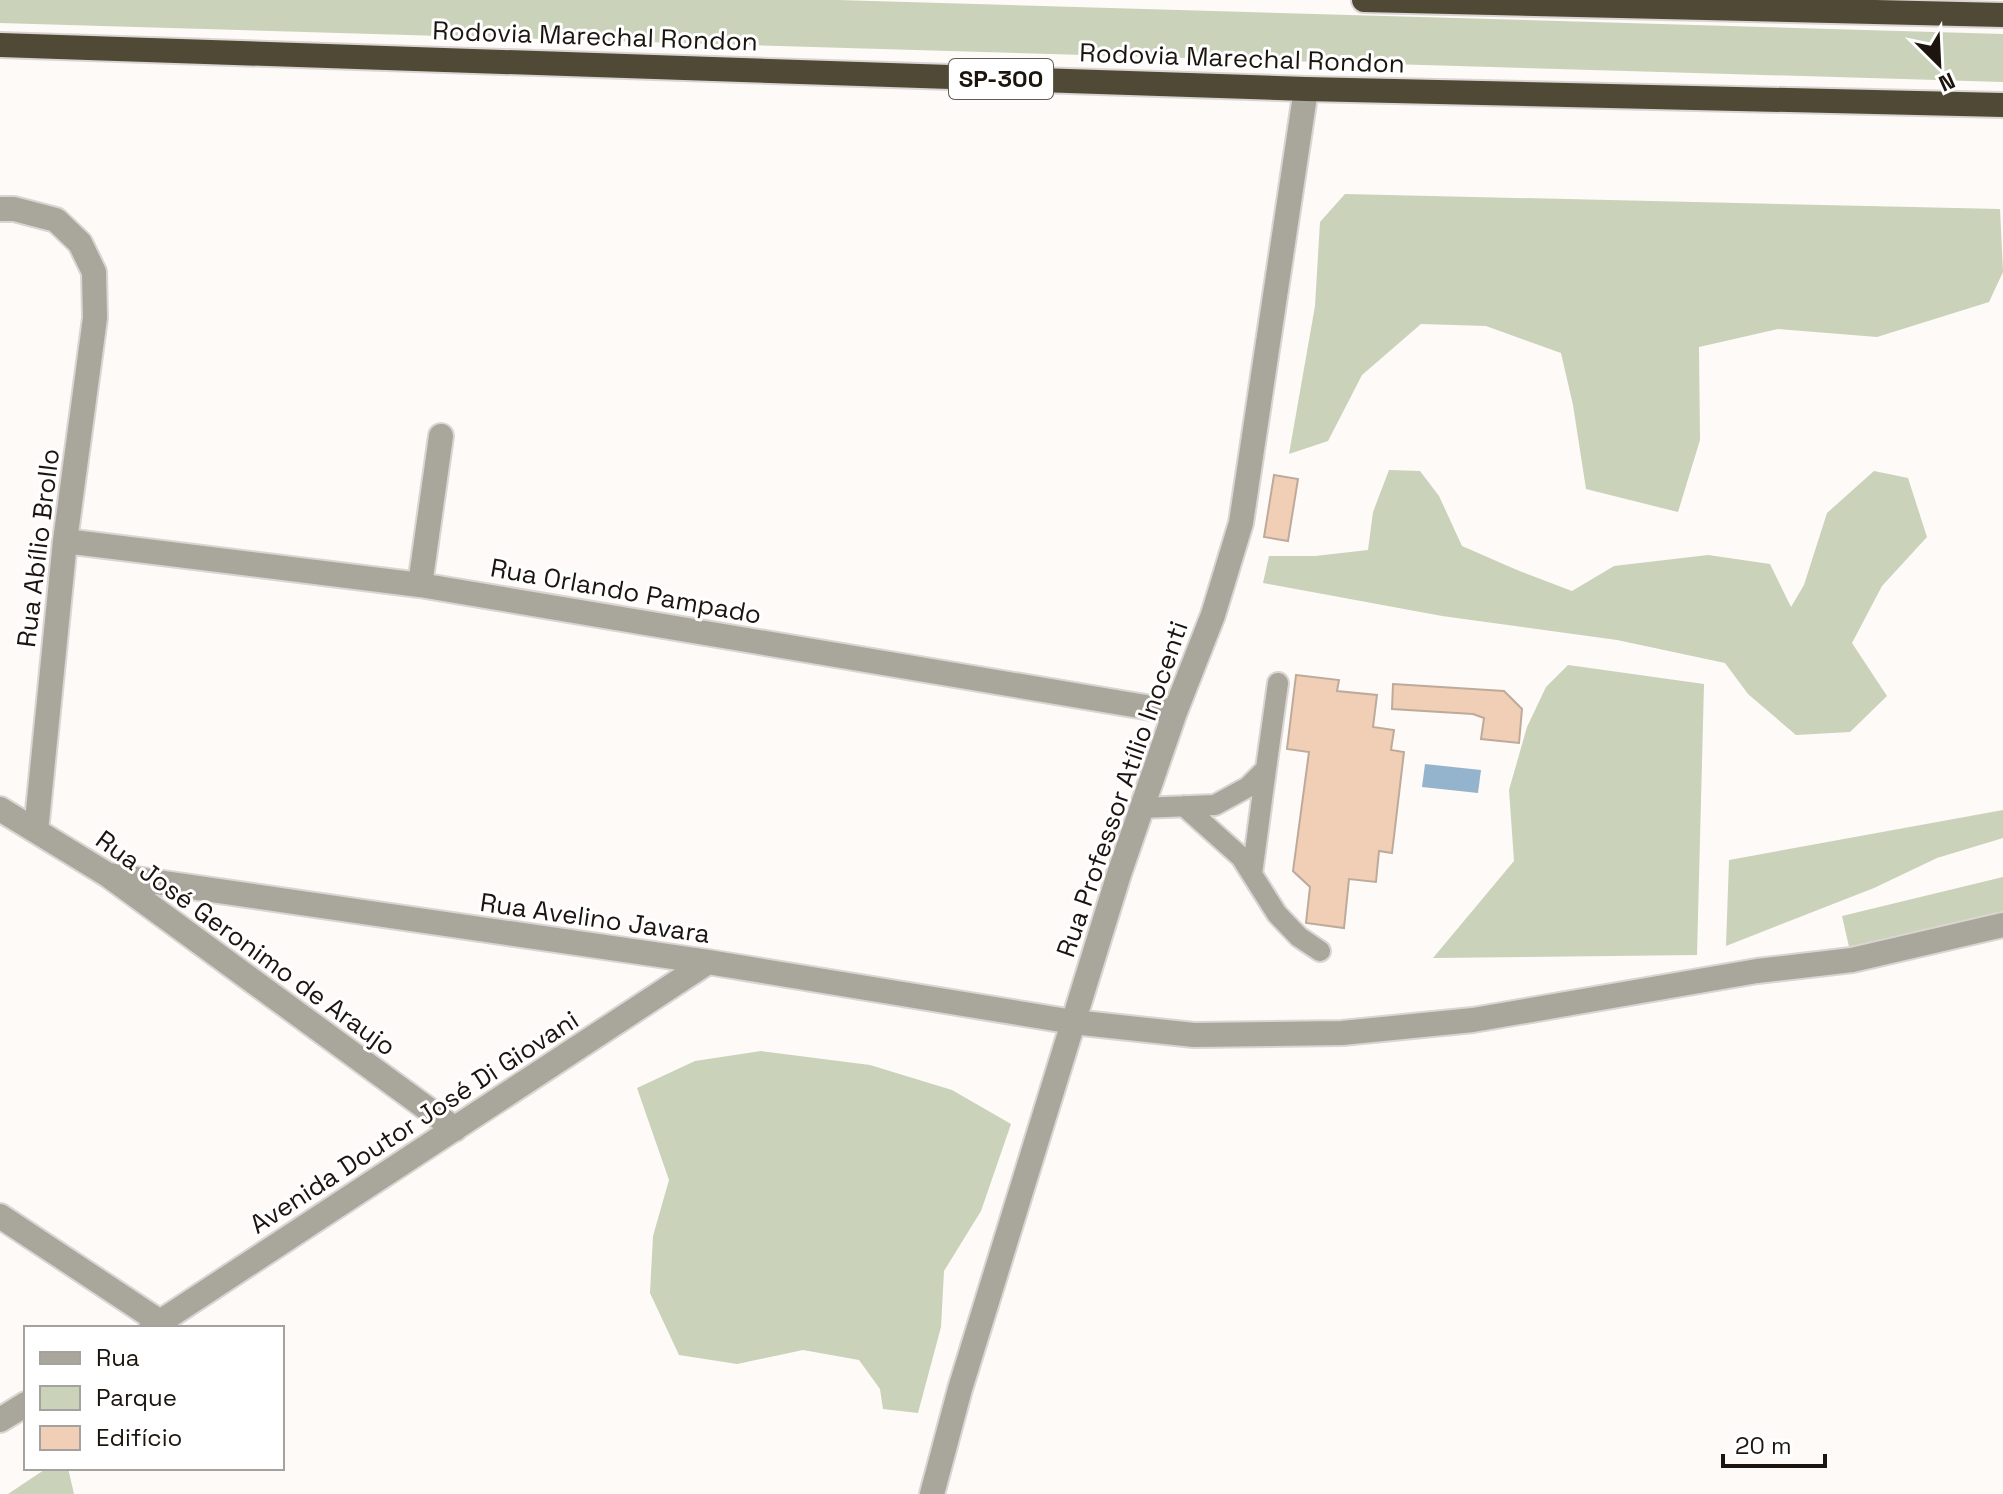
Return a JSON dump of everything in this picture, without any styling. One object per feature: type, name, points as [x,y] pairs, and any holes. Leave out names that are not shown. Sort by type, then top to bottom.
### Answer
[{"type":"highway","points":[[1364,0],[2003,15]]},
{"type":"highway","name":"Rodovia Marechal Rondon","points":[[0,45],[1306,89],[2003,105]]},
{"type":"street","name":"Rua Professor Atílio Inocenti","points":[[932,1494],[960,1389],[1141,808],[1213,615],[1241,523],[1306,89]]},
{"type":"street","name":"Rua Abílio Brollo","points":[[0,209],[14,209],[56,220],[80,243],[94,272],[95,318],[65,541],[36,831]]},
{"type":"street","points":[[420,585],[441,436]]},
{"type":"street","name":"Rua Orlando Pampado","points":[[65,541],[420,585],[1175,712]]},
{"type":"street","name":"Rua José Geronimo de Araujo","points":[[0,809],[108,875],[455,1129]]},
{"type":"street","name":"Rua Avelino Javara","points":[[108,875],[708,962],[1073,1022],[1194,1035],[1342,1033],[1473,1020],[1757,971],[1852,960],[2003,925]]},
{"type":"street","name":"Avenida Doutor José Di Giovani","points":[[156,1325],[708,962]]},
{"type":"street","points":[[0,1216],[156,1325]]},
{"type":"street","points":[[0,1420],[24,1405]]},
{"type":"lane","points":[[1252,874],[1278,683]]},
{"type":"lane","points":[[1141,808],[1215,805],[1248,787],[1266,769]]},
{"type":"lane","points":[[1184,806],[1241,857],[1277,914],[1299,937],[1320,951]]},
{"type":"green space","points":[[0,0],[837,0],[2003,34],[2003,82],[0,23]]},
{"type":"green space","points":[[1345,194],[2000,209],[2003,272],[1989,302],[1877,337],[1778,329],[1699,347],[1700,440],[1678,512],[1586,489],[1573,405],[1561,353],[1486,326],[1421,324],[1362,375],[1328,441],[1289,454],[1315,306],[1320,222]]},
{"type":"green space","points":[[1389,470],[1420,471],[1439,496],[1462,546],[1572,591],[1614,566],[1708,555],[1770,564],[1791,607],[1804,585],[1827,513],[1874,471],[1908,478],[1927,537],[1882,586],[1852,643],[1887,696],[1850,732],[1796,735],[1748,694],[1725,663],[1617,640],[1442,616],[1263,583],[1269,556],[1315,556],[1368,550],[1373,512]]},
{"type":"green space","points":[[1568,665],[1704,684],[1697,955],[1433,958],[1514,861],[1509,790],[1527,727],[1546,687]]},
{"type":"green space","points":[[2003,810],[2003,838],[1937,858],[1874,888],[1726,946],[1729,860]]},
{"type":"green space","points":[[2003,877],[2003,924],[1852,960],[1842,916]]},
{"type":"green space","points":[[761,1051],[870,1065],[952,1090],[1011,1124],[981,1211],[944,1271],[941,1327],[918,1413],[883,1409],[880,1389],[859,1360],[803,1350],[737,1364],[679,1355],[650,1293],[653,1236],[669,1180],[637,1088],[695,1061]]},
{"type":"green space","points":[[44,1470],[68,1470],[74,1494],[8,1494]]},
{"type":"water","points":[[1425,764],[1481,770],[1478,793],[1422,787]]},
{"type":"building","points":[[1274,475],[1298,479],[1288,541],[1264,537]]},
{"type":"building","points":[[1296,675],[1339,680],[1337,691],[1377,695],[1373,727],[1394,730],[1391,750],[1404,752],[1392,853],[1379,851],[1376,882],[1349,879],[1344,928],[1306,923],[1310,887],[1293,871],[1309,752],[1287,749]]},
{"type":"building","points":[[1393,684],[1504,691],[1522,709],[1519,743],[1481,739],[1484,718],[1473,714],[1392,709]]}]
